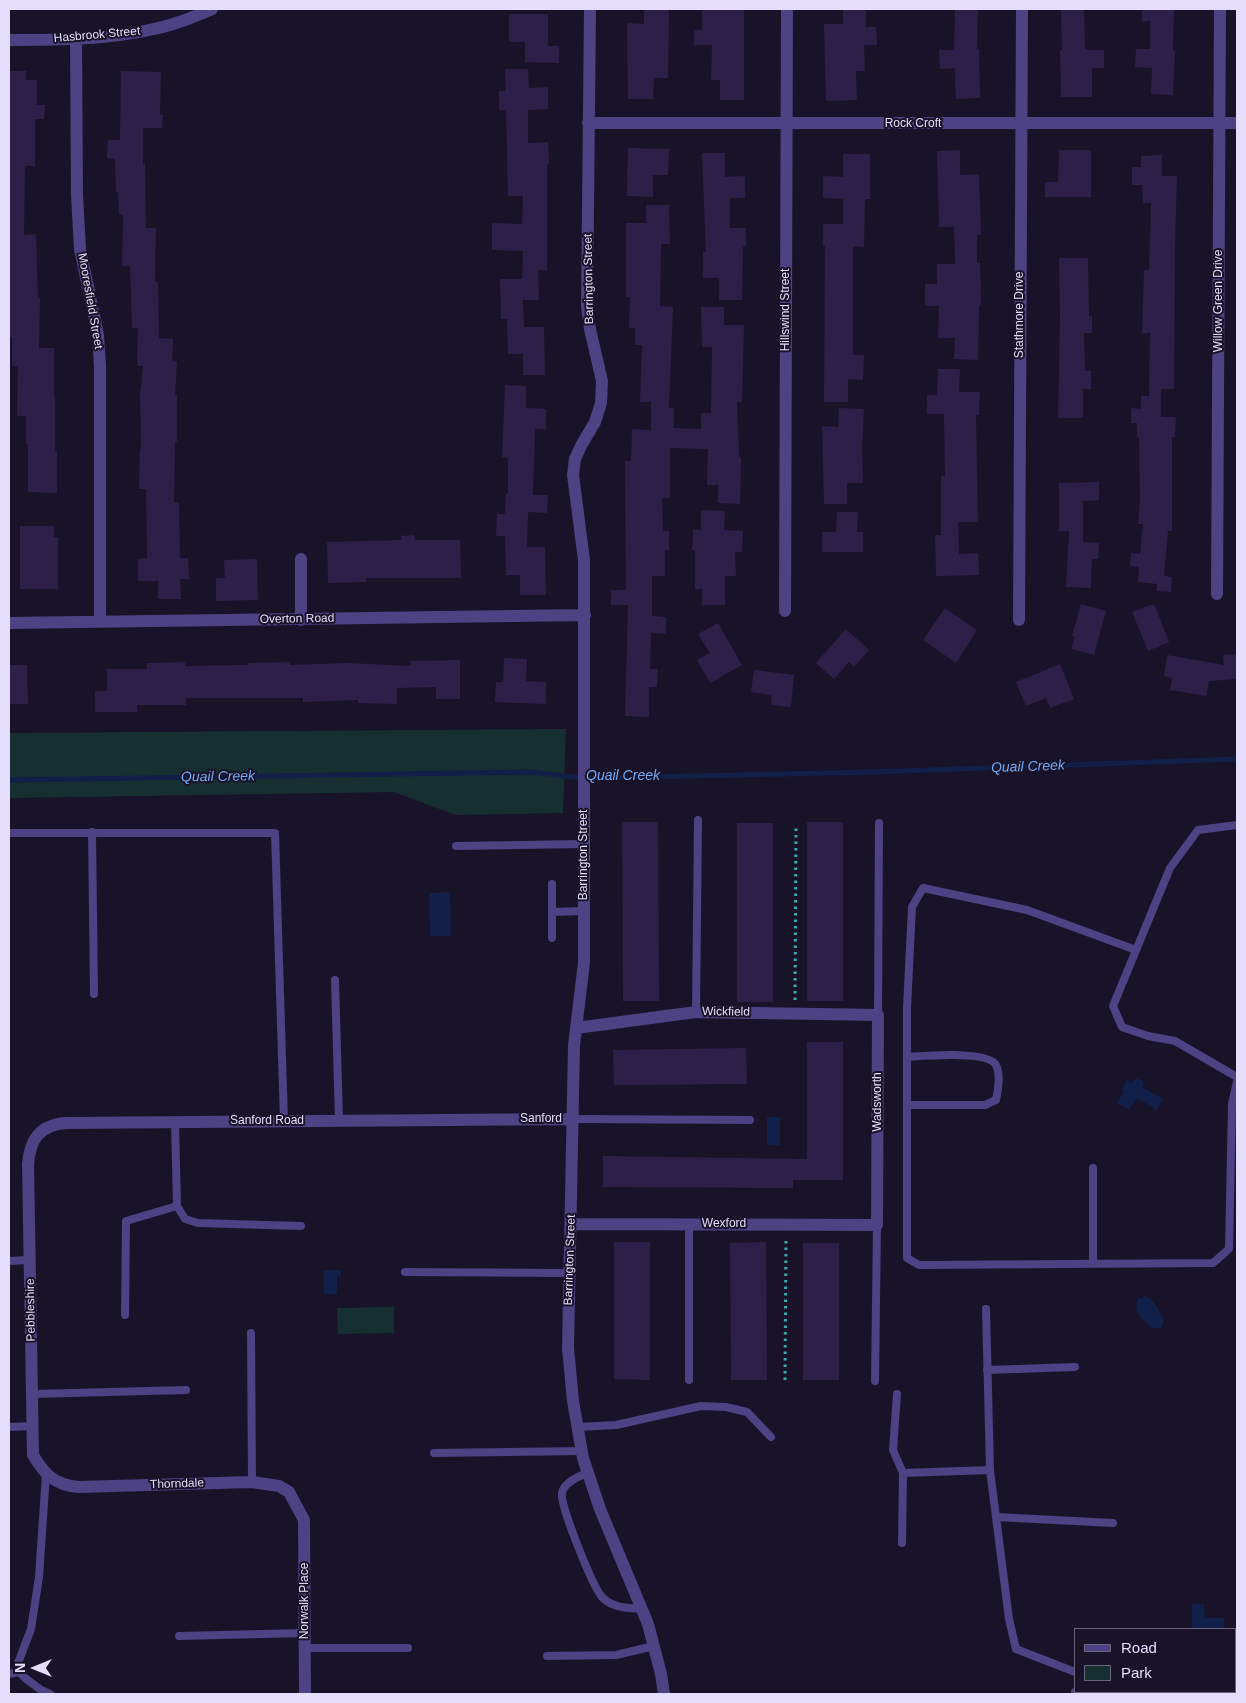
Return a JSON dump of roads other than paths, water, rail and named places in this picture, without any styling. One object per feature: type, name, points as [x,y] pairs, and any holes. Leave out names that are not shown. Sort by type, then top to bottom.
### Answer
[{"type":"street","name":"Hasbrook Street","points":[[9,40],[76,40],[110,37],[156,29],[212,9]]},
{"type":"street","name":"Barrington Street","points":[[590,9],[587,307],[602,381],[601,403],[595,422],[575,459],[573,475],[584,560],[584,911],[583,979],[576,1028],[568,1348],[577,1427],[582,1451],[600,1509],[642,1609],[654,1646],[664,1694]]},
{"type":"street","name":"Hillswind Street","points":[[785,611],[787,9]]},
{"type":"street","name":"Stathmore Drive","points":[[1018,620],[1022,9]]},
{"type":"street","name":"Willow Green Drive","points":[[1217,594],[1220,9]]},
{"type":"street","name":"Mooresfield Street","points":[[76,40],[77,194],[80,248],[98,335],[100,366],[100,621]]},
{"type":"street","name":"Rock Croft","points":[[588,123],[1237,123]]},
{"type":"street","points":[[301,559],[301,620]]},
{"type":"street","name":"Overton Road","points":[[9,623],[584,615]]},
{"type":"street","name":"Wickfield","points":[[576,1028],[696,1012],[878,1015]]},
{"type":"street","name":"Wadsworth","points":[[877,1225],[878,1015]]},
{"type":"street","name":"Sanford Road","points":[[32,1143],[39,1134],[57,1124],[508,1119]]},
{"type":"street","name":"Sanford","points":[[508,1119],[573,1119]]},
{"type":"street","name":"Pebbleshire","points":[[32,1143],[28,1164],[34,1455],[46,1474]]},
{"type":"street","name":"Wexford","points":[[572,1224],[877,1225]]},
{"type":"street","name":"Thorndale","points":[[46,1474],[64,1486],[78,1487],[252,1482],[279,1486],[289,1492],[299,1510]]},
{"type":"street","name":"Norwalk Place","points":[[299,1510],[304,1520],[305,1694]]},
{"type":"lane","points":[[696,1012],[698,820]]},
{"type":"lane","name":"Wadsworth","points":[[878,1015],[879,823]]},
{"type":"lane","points":[[1237,825],[1198,830],[1170,868],[1113,1006],[1122,1027],[1148,1036],[1175,1041],[1237,1077]]},
{"type":"lane","points":[[92,832],[94,994]]},
{"type":"lane","points":[[9,833],[275,833],[284,1121]]},
{"type":"lane","points":[[456,846],[584,844]]},
{"type":"lane","points":[[552,884],[552,938]]},
{"type":"lane","points":[[1136,950],[1027,910],[923,888],[912,907],[907,1008],[907,1258],[919,1265],[1213,1263],[1229,1249],[1232,1104],[1237,1082]]},
{"type":"lane","points":[[552,912],[584,911]]},
{"type":"lane","points":[[335,980],[339,1120]]},
{"type":"lane","points":[[907,1056],[982,1056],[991,1060],[996,1065],[998,1075],[996,1100],[985,1105],[907,1105]]},
{"type":"lane","points":[[573,1119],[750,1120]]},
{"type":"lane","points":[[176,1122],[176,1206],[185,1219],[198,1223],[301,1226]]},
{"type":"lane","points":[[1093,1168],[1093,1264]]},
{"type":"lane","points":[[125,1315],[126,1221],[176,1206]]},
{"type":"lane","points":[[689,1224],[689,1380]]},
{"type":"lane","name":"Wadsworth","points":[[876,1381],[877,1225]]},
{"type":"lane","points":[[9,1261],[30,1260]]},
{"type":"lane","points":[[405,1272],[569,1273]]},
{"type":"lane","points":[[986,1309],[990,1470],[1009,1619],[1016,1649],[1074,1672]]},
{"type":"lane","points":[[251,1333],[252,1482]]},
{"type":"lane","points":[[987,1370],[1075,1367]]},
{"type":"lane","points":[[32,1394],[186,1390]]},
{"type":"lane","points":[[897,1394],[893,1450],[903,1473],[902,1543]]},
{"type":"lane","points":[[577,1427],[616,1424],[701,1406],[726,1407],[748,1412],[771,1437]]},
{"type":"lane","points":[[9,1427],[33,1426]]},
{"type":"lane","points":[[434,1454],[582,1451]]},
{"type":"lane","points":[[903,1473],[990,1470]]},
{"type":"lane","points":[[588,1472],[573,1480],[562,1493],[566,1514],[595,1587],[602,1598],[612,1604],[642,1609]]},
{"type":"lane","points":[[46,1474],[39,1577],[31,1629],[18,1663],[19,1672],[25,1678],[50,1694]]},
{"type":"lane","points":[[996,1517],[1113,1522]]},
{"type":"lane","points":[[179,1636],[305,1633]]},
{"type":"lane","points":[[547,1656],[616,1655],[654,1646]]},
{"type":"lane","points":[[305,1648],[408,1648]]},
{"type":"lane","points":[[9,1674],[19,1672]]},
{"type":"water","points":[[450,892],[451,936],[430,936],[429,893]]},
{"type":"water","points":[[1136,1078],[1144,1082],[1142,1087],[1163,1099],[1157,1110],[1137,1098],[1129,1110],[1117,1103],[1124,1091],[1122,1089],[1127,1080],[1132,1083]]},
{"type":"water","points":[[767,1117],[780,1117],[780,1145],[767,1145]]},
{"type":"water","points":[[323,1270],[341,1270],[341,1276],[337,1277],[337,1294],[324,1294]]},
{"type":"water","points":[[1145,1296],[1154,1303],[1164,1320],[1161,1328],[1152,1328],[1137,1312],[1138,1299]]},
{"type":"water","points":[[1192,1604],[1204,1604],[1205,1618],[1224,1618],[1224,1628],[1192,1628]]},
{"type":"waterway","name":"Quail Creek","points":[[9,780],[531,772],[601,778],[873,772],[1237,759]]}]
